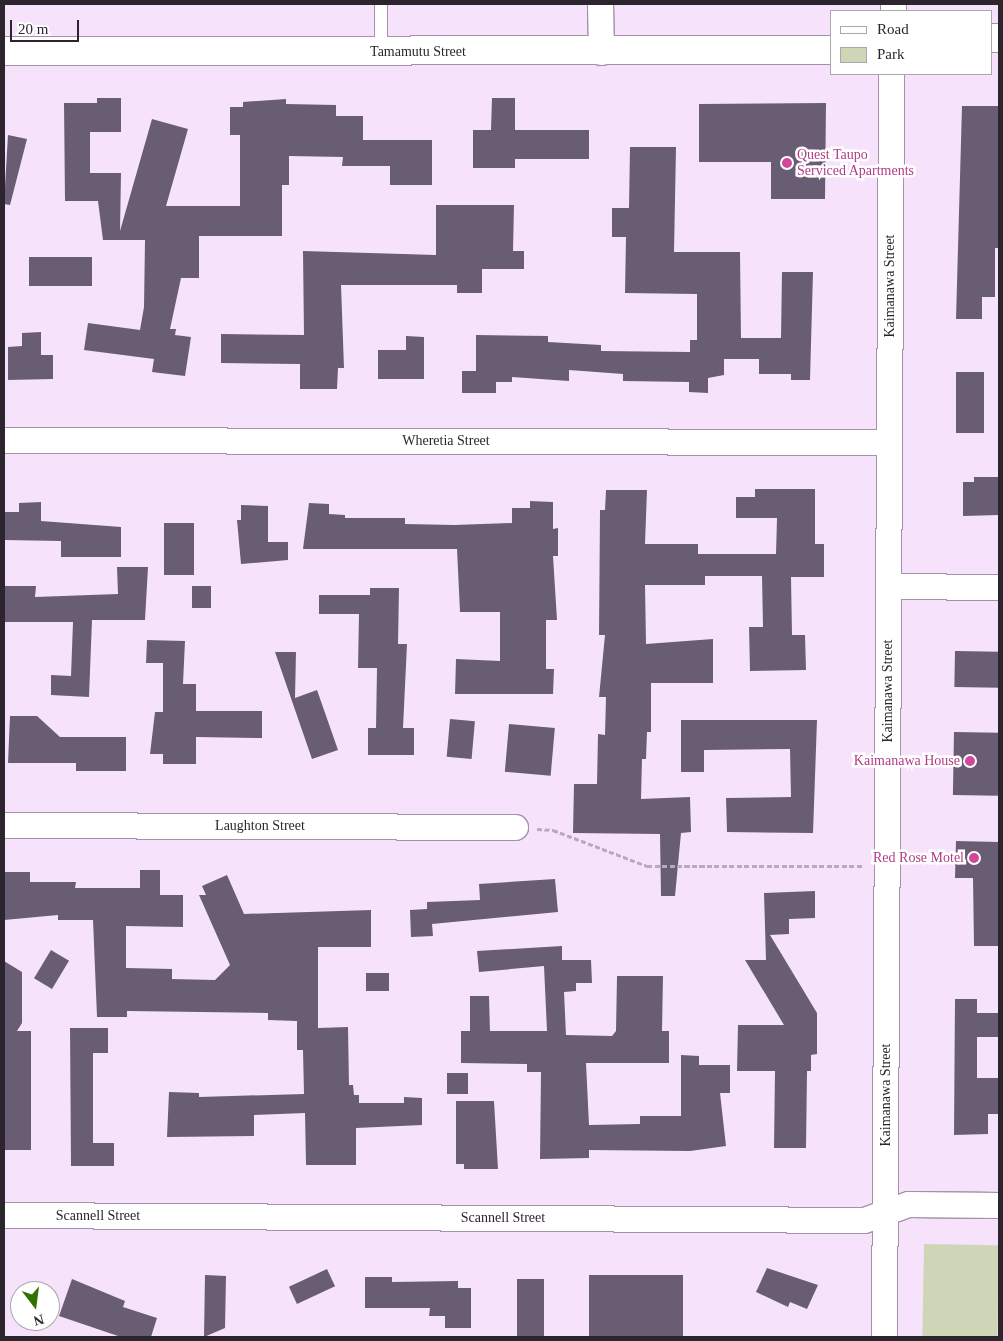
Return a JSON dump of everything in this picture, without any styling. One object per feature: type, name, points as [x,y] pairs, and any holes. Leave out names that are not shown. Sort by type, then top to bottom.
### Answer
[{"type":"street","points":[[600,4],[601,52]]},
{"type":"street","name":"Tamamutu Street","points":[[4,51],[601,52],[830,50]]},
{"type":"street","name":"Kaimanawa Street","points":[[884,1337],[891,75]]},
{"type":"street","name":"Wheretia Street","points":[[4,440],[889,442]]},
{"type":"street","points":[[888,586],[999,587]]},
{"type":"street","name":"Laughton Street","points":[[4,825],[515,828]]},
{"type":"street","name":"Scannell Street","points":[[4,1215],[864,1220],[908,1204],[999,1205]]},
{"type":"lane","points":[[381,4],[381,52]]},
{"type":"path","points":[[515,828],[553,830],[647,866],[887,865]]},
{"type":"green space","points":[[924,1244],[999,1245],[997,1337],[922,1337]]},
{"type":"building","points":[[97,98],[121,98],[121,132],[90,132],[90,173],[121,173],[120,231],[152,119],[188,129],[166,206],[240,206],[240,135],[230,135],[230,107],[243,107],[243,102],[286,99],[286,104],[336,105],[336,116],[363,116],[363,140],[432,140],[432,185],[390,185],[390,166],[342,166],[343,157],[289,156],[289,185],[282,185],[282,236],[199,236],[199,278],[181,278],[170,329],[176,329],[175,335],[191,337],[185,376],[152,372],[154,359],[84,350],[88,323],[140,330],[144,307],[145,240],[103,240],[98,201],[65,201],[64,103],[97,103]]},
{"type":"building","points":[[492,98],[515,98],[515,130],[589,130],[589,159],[515,159],[515,168],[473,168],[473,130],[491,130]]},
{"type":"building","points":[[826,103],[825,199],[771,199],[771,162],[699,162],[699,104]]},
{"type":"building","points":[[962,106],[999,106],[999,248],[995,248],[995,297],[982,297],[982,319],[956,319]]},
{"type":"building","points":[[8,135],[27,139],[10,205],[4,204]]},
{"type":"building","points":[[630,147],[676,147],[674,252],[740,252],[741,338],[781,338],[782,272],[813,272],[810,380],[791,380],[791,374],[759,374],[759,359],[724,359],[724,375],[708,378],[708,393],[689,392],[689,382],[623,381],[623,374],[569,370],[569,381],[512,377],[512,382],[496,382],[496,393],[462,393],[462,371],[476,371],[476,335],[548,336],[548,342],[601,345],[601,351],[690,352],[690,340],[697,340],[697,294],[625,293],[626,237],[612,237],[612,208],[629,208]]},
{"type":"building","points":[[436,205],[514,205],[513,251],[524,251],[524,269],[482,269],[482,293],[457,293],[457,285],[341,285],[344,368],[338,368],[337,389],[300,389],[300,364],[221,363],[221,334],[304,335],[303,251],[436,255]]},
{"type":"building","points":[[29,257],[92,257],[92,286],[29,286]]},
{"type":"building","points":[[41,332],[41,355],[53,355],[53,379],[8,380],[8,347],[22,346],[22,333]]},
{"type":"building","points":[[406,336],[424,337],[424,379],[378,379],[378,350],[406,350]]},
{"type":"building","points":[[956,372],[984,372],[984,433],[956,433]]},
{"type":"building","points":[[974,477],[999,477],[999,515],[963,516],[963,482],[974,482]]},
{"type":"building","points":[[755,489],[815,489],[815,544],[824,544],[824,577],[791,577],[792,635],[805,635],[806,670],[750,671],[749,627],[763,627],[762,576],[705,576],[705,585],[645,585],[646,644],[713,639],[713,683],[651,683],[651,732],[647,732],[646,759],[642,759],[641,799],[690,797],[691,832],[681,833],[675,896],[661,896],[660,834],[573,833],[574,784],[597,784],[598,734],[605,735],[606,697],[599,697],[605,635],[599,635],[600,510],[605,510],[606,490],[647,490],[645,544],[698,544],[698,554],[776,554],[777,518],[736,518],[736,497],[755,497]]},
{"type":"building","points":[[530,501],[553,502],[553,529],[558,528],[558,556],[553,556],[557,620],[546,620],[546,669],[554,669],[553,694],[455,694],[456,659],[500,661],[500,612],[460,612],[457,549],[303,549],[309,503],[329,504],[329,514],[345,515],[345,518],[405,518],[405,524],[454,525],[512,523],[512,508],[530,508]]},
{"type":"building","points":[[41,502],[41,521],[121,527],[121,557],[61,557],[61,541],[4,540],[4,512],[19,512],[19,503]]},
{"type":"building","points":[[241,505],[268,506],[268,542],[288,542],[288,560],[241,564],[237,520],[241,520]]},
{"type":"building","points":[[164,523],[194,523],[194,575],[164,575]]},
{"type":"building","points":[[117,567],[148,567],[145,620],[92,620],[89,697],[51,695],[51,675],[71,676],[73,622],[4,622],[4,586],[36,586],[35,597],[118,594]]},
{"type":"building","points":[[192,586],[211,586],[211,608],[192,608]]},
{"type":"building","points":[[370,588],[399,588],[398,644],[407,644],[403,728],[414,728],[414,755],[368,755],[368,728],[376,728],[377,668],[358,668],[359,614],[319,614],[319,595],[370,595]]},
{"type":"building","points":[[147,640],[185,641],[183,684],[196,684],[196,711],[262,711],[262,738],[196,737],[196,764],[163,764],[163,754],[150,754],[155,712],[163,712],[163,663],[146,663]]},
{"type":"building","points":[[955,651],[999,652],[998,688],[954,687]]},
{"type":"building","points":[[275,652],[296,652],[295,698],[317,690],[338,750],[312,759]]},
{"type":"building","points":[[10,716],[37,716],[60,737],[126,737],[126,771],[76,771],[76,763],[8,763]]},
{"type":"building","points":[[450,719],[475,721],[472,759],[447,757]]},
{"type":"building","points":[[681,720],[817,720],[813,833],[727,832],[726,798],[791,797],[790,749],[704,750],[704,772],[681,772]]},
{"type":"building","points":[[509,724],[555,728],[551,776],[505,772]]},
{"type":"building","points":[[954,732],[999,733],[998,796],[953,795]]},
{"type":"building","points":[[956,841],[999,842],[999,946],[974,946],[973,878],[955,878]]},
{"type":"building","points":[[140,870],[160,870],[160,895],[183,895],[183,927],[126,926],[126,968],[172,969],[172,979],[215,980],[230,965],[199,895],[206,895],[202,886],[227,875],[244,914],[371,910],[371,947],[318,947],[318,1028],[348,1027],[349,1085],[353,1085],[354,1095],[359,1095],[359,1103],[404,1103],[404,1097],[422,1098],[422,1125],[356,1128],[356,1165],[306,1165],[305,1113],[254,1115],[254,1136],[167,1137],[169,1092],[199,1093],[199,1097],[304,1094],[303,1050],[297,1050],[297,1021],[268,1020],[268,1013],[127,1011],[127,1017],[97,1017],[93,920],[58,920],[58,915],[4,920],[4,872],[30,872],[30,882],[76,882],[75,888],[140,888]]},
{"type":"building","points":[[555,879],[558,912],[432,924],[433,936],[411,937],[410,910],[427,909],[427,902],[480,900],[479,884]]},
{"type":"building","points":[[815,891],[815,918],[789,919],[789,934],[770,935],[817,1013],[817,1054],[811,1055],[811,1071],[807,1071],[806,1148],[774,1148],[775,1071],[737,1071],[738,1025],[784,1025],[745,960],[766,960],[764,893]]},
{"type":"building","points":[[562,946],[562,960],[591,960],[592,983],[576,983],[576,991],[564,992],[566,1035],[612,1036],[616,1031],[617,976],[663,976],[662,1031],[669,1031],[669,1063],[586,1063],[589,1125],[640,1124],[640,1116],[681,1116],[681,1055],[699,1056],[699,1065],[730,1065],[730,1093],[720,1093],[726,1146],[690,1151],[589,1150],[589,1158],[540,1159],[541,1072],[527,1072],[527,1064],[461,1063],[461,1031],[470,1031],[470,996],[489,996],[490,1031],[547,1031],[544,966],[479,972],[477,951]]},
{"type":"building","points":[[51,950],[69,961],[52,989],[34,978]]},
{"type":"building","points":[[4,961],[22,972],[22,1023],[17,1031],[31,1031],[31,1150],[5,1150]]},
{"type":"building","points":[[366,973],[389,973],[389,991],[366,991]]},
{"type":"building","points":[[955,999],[977,999],[977,1013],[999,1013],[999,1037],[977,1037],[977,1078],[999,1078],[999,1114],[988,1114],[988,1134],[954,1135]]},
{"type":"building","points":[[70,1028],[108,1028],[108,1053],[93,1053],[93,1143],[114,1143],[114,1166],[71,1166]]},
{"type":"building","points":[[447,1073],[468,1073],[468,1094],[447,1094]]},
{"type":"building","points":[[456,1101],[494,1101],[498,1169],[464,1169],[464,1164],[456,1164]]},
{"type":"building","points":[[767,1268],[818,1285],[807,1309],[790,1302],[788,1307],[756,1292]]},
{"type":"building","points":[[327,1269],[335,1286],[297,1304],[289,1287]]},
{"type":"building","points":[[205,1275],[226,1276],[225,1328],[204,1337]]},
{"type":"building","points":[[589,1275],[683,1275],[683,1337],[589,1337]]},
{"type":"building","points":[[365,1277],[392,1277],[392,1282],[458,1281],[458,1288],[471,1288],[471,1328],[445,1328],[445,1316],[429,1316],[430,1308],[365,1308]]},
{"type":"building","points":[[72,1279],[125,1301],[123,1307],[157,1318],[151,1337],[121,1337],[60,1316]]},
{"type":"building","points":[[517,1279],[544,1279],[544,1337],[517,1337]]},
{"type":"place","name":"Quest Taupo Serviced Apartments","points":[[787,163]]},
{"type":"place","name":"Kaimanawa House","points":[[970,761]]},
{"type":"place","name":"Red Rose Motel","points":[[974,858]]}]
